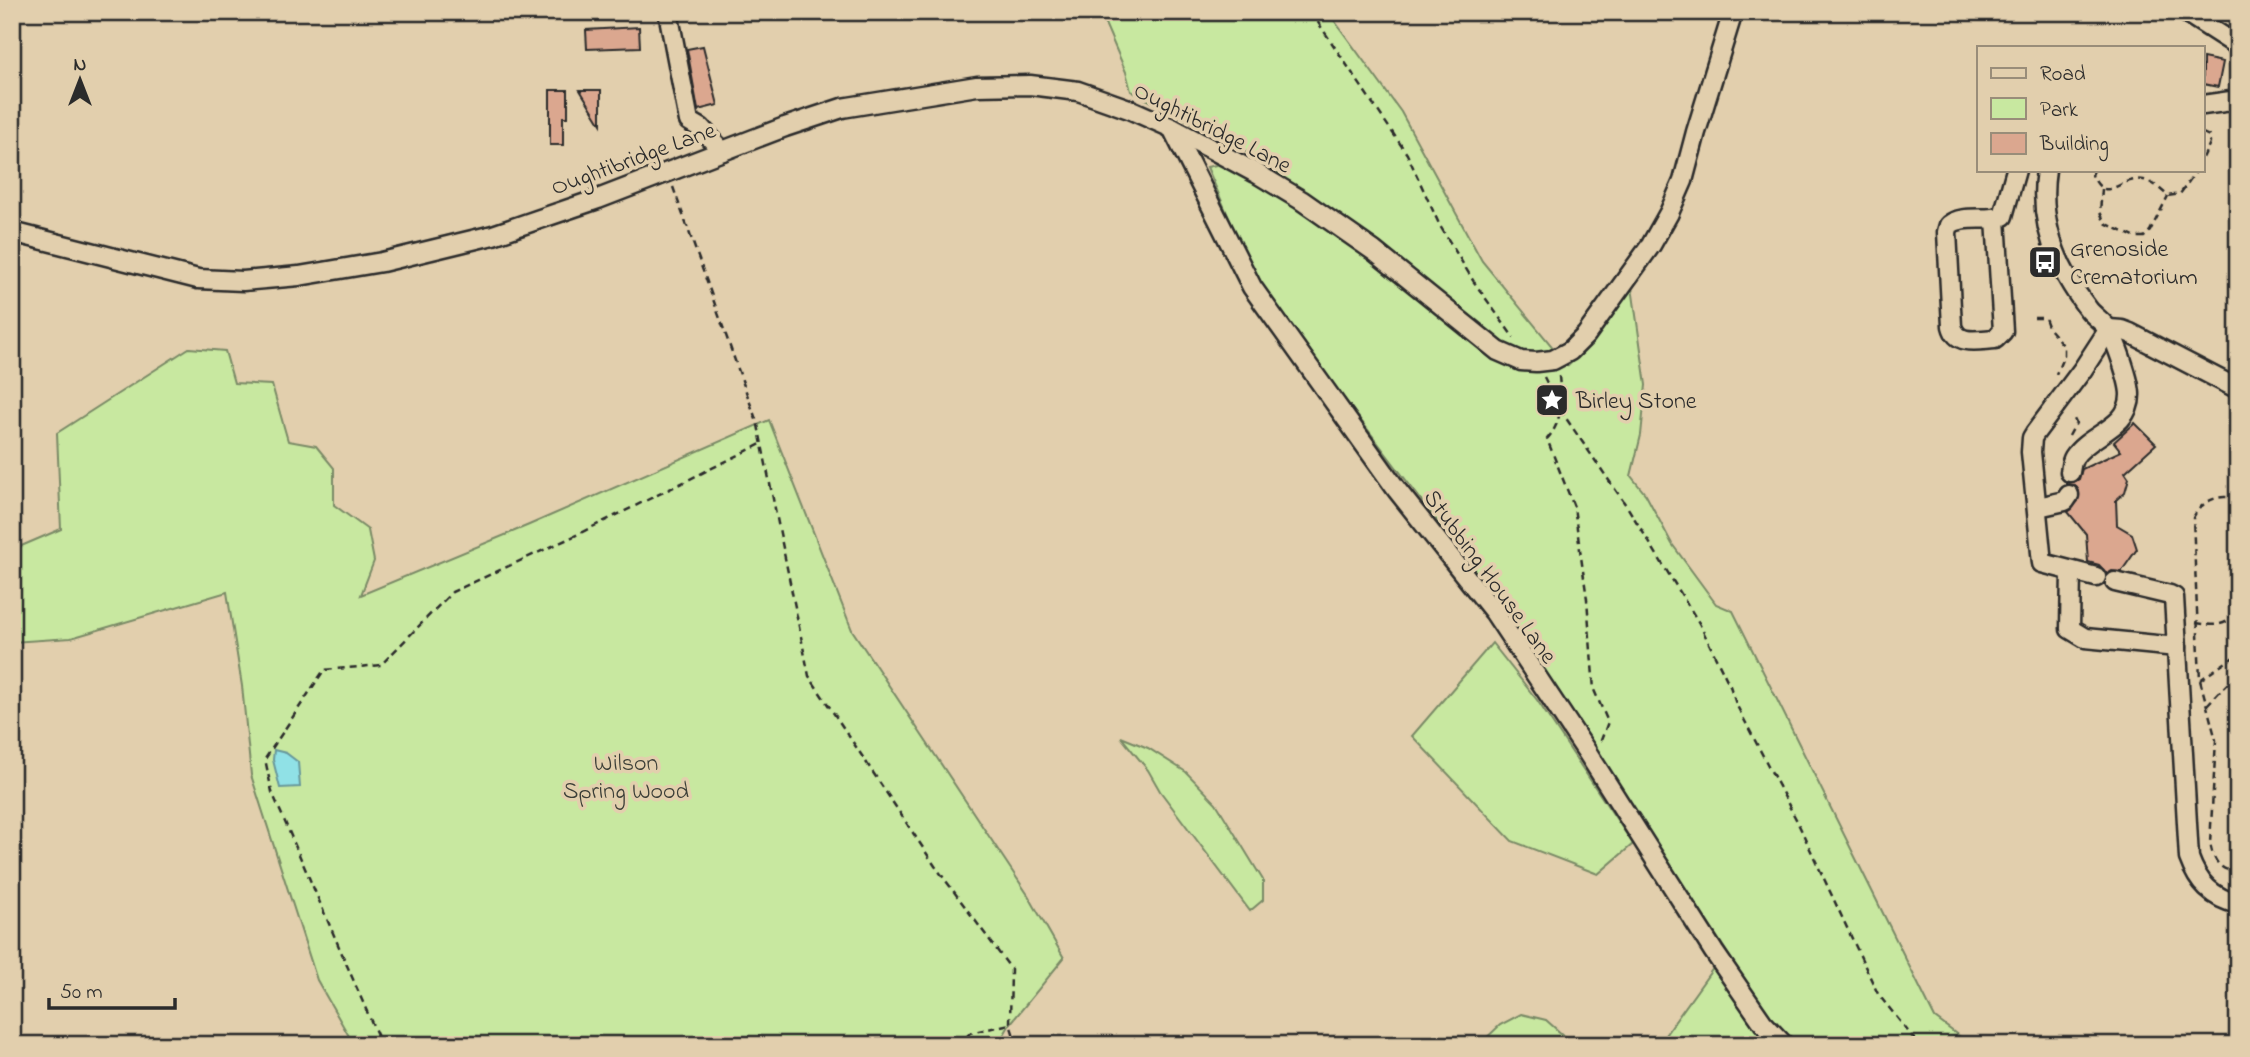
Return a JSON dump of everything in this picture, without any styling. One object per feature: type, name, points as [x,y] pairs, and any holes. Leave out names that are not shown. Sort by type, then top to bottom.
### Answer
[{"type":"street","points":[[668,12],[689,121],[701,128],[722,151]]},
{"type":"street","points":[[1536,361],[1570,351],[1586,335],[1651,244],[1669,213],[1683,181],[1733,12]]},
{"type":"street","points":[[2185,12],[2238,46]]},
{"type":"street","name":"Oughtibridge Lane","points":[[12,232],[198,279],[243,281],[299,276],[382,262],[493,235],[842,108],[977,86],[1030,85],[1078,91],[1129,109],[1172,128],[1256,173],[1301,200],[1374,251],[1498,351],[1536,361]]},
{"type":"street","points":[[2204,105],[2237,99]]},
{"type":"street","name":"Stubbing House Lane","points":[[1172,128],[1252,287],[1397,490],[1493,612],[1587,752],[1714,952],[1763,1023],[1784,1045]]},
{"type":"street","points":[[1996,219],[2003,331],[1995,340],[1968,341],[1959,338],[1952,326],[1947,232],[1949,225],[1957,220],[1996,219],[2003,216],[2015,172]]},
{"type":"street","points":[[2046,172],[2042,201],[2054,249],[2073,287],[2091,312],[2109,329],[2130,386],[2131,399],[2126,411],[2116,424],[2075,455],[2070,472]]},
{"type":"street","points":[[2109,329],[2130,333],[2238,389]]},
{"type":"street","points":[[2096,577],[2042,563],[2031,452],[2032,438],[2109,329]]},
{"type":"street","points":[[2038,507],[2064,501],[2069,495]]},
{"type":"street","points":[[2071,572],[2070,629],[2085,638],[2177,647]]},
{"type":"street","points":[[2115,582],[2174,597],[2189,858],[2193,871],[2211,894],[2238,904]]},
{"type":"path","points":[[1311,12],[1407,154],[1440,226],[1474,282],[1516,341],[1536,361],[1561,411],[1628,508],[1699,623],[1730,685],[1736,704],[1803,833],[1878,994],[1919,1045]]},
{"type":"path","points":[[2204,134],[2209,136],[2210,143],[2204,156]]},
{"type":"path","points":[[669,172],[758,425],[809,676],[935,866],[1011,969],[1010,1024],[1017,1045]]},
{"type":"path","points":[[2093,172],[2097,184],[2107,190],[2118,188],[2132,180],[2141,180],[2153,183],[2168,196]]},
{"type":"path","points":[[2168,196],[2180,194],[2196,172]]},
{"type":"path","points":[[2102,187],[2100,212],[2105,223],[2134,237],[2144,237],[2150,231],[2168,196]]},
{"type":"path","points":[[1536,361],[1559,371],[1561,411],[1555,430],[1548,439],[1574,507],[1587,598],[1594,690],[1608,722],[1600,745],[1587,752]]},
{"type":"path","points":[[384,1045],[381,1044],[272,792],[265,759],[324,670],[381,665],[452,592],[761,444]]},
{"type":"path","points":[[2238,500],[2227,496],[2214,498],[2198,508],[2193,518],[2200,680],[2216,740],[2210,843],[2213,858],[2220,867],[2230,872],[2238,871]]},
{"type":"path","points":[[2196,623],[2216,626],[2225,624],[2232,618],[2238,591]]},
{"type":"path","points":[[2200,680],[2238,654]]},
{"type":"path","points":[[2207,705],[2227,684],[2238,678]]},
{"type":"path","points":[[959,1045],[970,1033],[1010,1024]]},
{"type":"green space","points":[[1100,12],[1328,12],[1401,112],[1482,261],[1568,366],[1595,339],[1632,287],[1646,385],[1641,435],[1631,476],[1646,495],[1672,544],[1716,604],[1733,611],[1935,1018],[1971,1045],[1794,1045],[1775,1026],[1503,608],[1258,285],[1207,167],[1256,156],[1131,91],[1126,72]]},
{"type":"green space","name":"Wilson Spring Wood","points":[[189,348],[225,351],[234,383],[272,385],[288,441],[316,446],[334,468],[334,505],[368,530],[374,561],[361,595],[769,420],[852,630],[1028,895],[1064,958],[1010,1024],[998,1045],[354,1045],[317,980],[251,775],[242,686],[227,592],[71,638],[12,642],[12,550],[61,529],[57,433]]},
{"type":"green space","points":[[1492,643],[1537,700],[1633,844],[1598,874],[1512,841],[1412,736]]},
{"type":"green space","points":[[1121,737],[1148,748],[1186,772],[1216,803],[1263,880],[1263,900],[1250,911],[1160,791],[1148,770]]},
{"type":"green space","points":[[1714,967],[1774,1045],[1658,1045]]},
{"type":"green space","points":[[1521,1014],[1546,1020],[1574,1045],[1479,1045],[1500,1025]]},
{"type":"water","points":[[274,750],[286,753],[298,762],[300,787],[280,788],[273,760]]},
{"type":"building","points":[[639,27],[640,47],[587,49],[586,30]]},
{"type":"building","points":[[703,46],[718,105],[698,110],[687,49]]},
{"type":"building","points":[[2204,58],[2223,62],[2218,87],[2204,84]]},
{"type":"building","points":[[550,90],[568,90],[568,117],[563,117],[563,145],[550,145]]},
{"type":"building","points":[[580,90],[601,90],[601,124]]},
{"type":"building","points":[[2135,423],[2156,444],[2125,472],[2129,478],[2125,492],[2116,500],[2117,525],[2132,534],[2137,549],[2121,572],[2112,571],[2107,574],[2099,565],[2088,562],[2086,534],[2068,512],[2078,501],[2079,491],[2075,485],[2066,482],[2074,482],[2079,479],[2082,469],[2121,451],[2114,442]]},
{"type":"place","name":"Grenoside Crematorium","points":[[2045,262]]},
{"type":"place","name":"Birley Stone","points":[[1552,400]]}]
